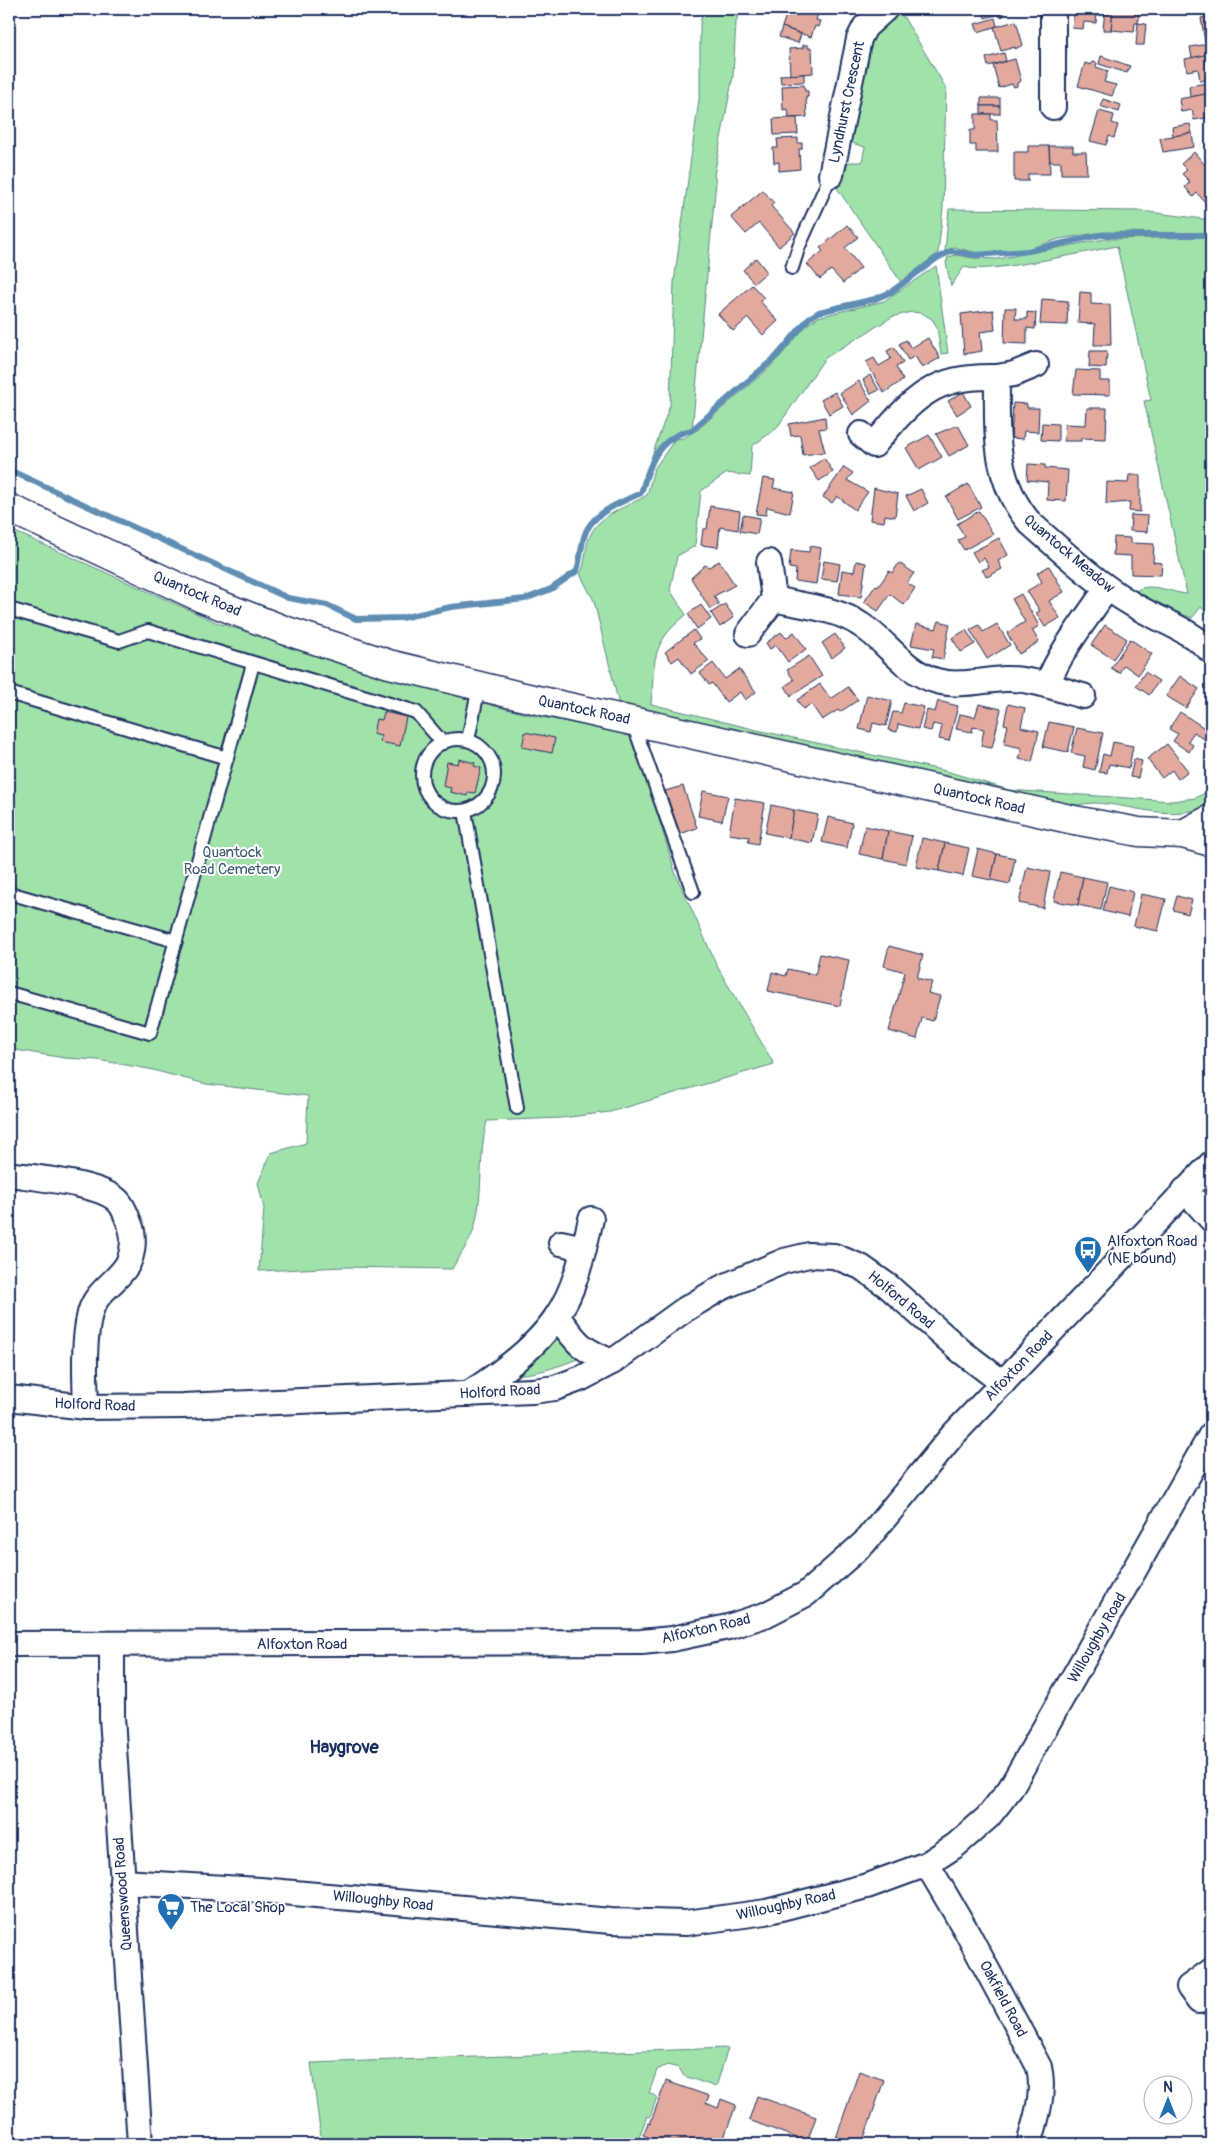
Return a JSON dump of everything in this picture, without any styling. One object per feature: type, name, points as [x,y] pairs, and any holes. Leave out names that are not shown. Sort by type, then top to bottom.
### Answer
[{"type":"main road","name":"Quantock Road","points":[[9,508],[202,598],[274,626],[389,664],[1110,828],[1183,834],[1211,842]]},
{"type":"main road","points":[[1183,834],[1211,819]]},
{"type":"street","name":"Lyndhurst Crescent","points":[[831,174],[859,39],[865,27],[885,9]]},
{"type":"street","points":[[1053,9],[1053,106]]},
{"type":"street","points":[[874,445],[908,406],[935,386],[959,378],[997,377],[1014,374],[1036,365]]},
{"type":"street","name":"Quantock Meadow","points":[[997,377],[1000,464],[1008,492],[1030,523],[1107,588],[1133,605],[1190,635],[1211,652]]},
{"type":"street","points":[[748,634],[774,599],[768,562]]},
{"type":"street","points":[[1047,685],[1065,646],[1107,588]]},
{"type":"street","points":[[774,599],[843,615],[862,625],[909,668],[938,682],[955,683],[1007,679],[1047,685],[1083,696]]},
{"type":"street","name":"Alfoxton Road","points":[[9,1644],[641,1642],[672,1639],[728,1627],[786,1606],[806,1594],[864,1543],[952,1436],[1184,1190],[1211,1164]]},
{"type":"street","points":[[9,1174],[90,1188],[106,1193],[118,1201],[132,1229],[132,1243],[127,1264],[115,1280],[104,1288],[90,1312],[85,1378],[86,1407]]},
{"type":"street","points":[[1184,1190],[1211,1219]]},
{"type":"street","points":[[468,1394],[513,1362],[557,1316],[572,1287],[591,1219]]},
{"type":"street","points":[[561,1243],[584,1248]]},
{"type":"street","name":"Holford Road","points":[[9,1398],[86,1407],[183,1406],[533,1392],[555,1388],[582,1378],[612,1362],[684,1310],[721,1288],[784,1261],[808,1256],[834,1256],[861,1267],[888,1286],[961,1351],[1003,1383]]},
{"type":"street","points":[[557,1316],[577,1344],[585,1350],[612,1362]]},
{"type":"street","name":"Willoughby Road","points":[[122,1882],[270,1891],[611,1921],[686,1923],[766,1912],[867,1886],[927,1864],[956,1845],[988,1817],[1010,1789],[1211,1435]]},
{"type":"street","name":"Queenswood Road","points":[[112,1644],[112,1717],[140,2144]]},
{"type":"street","name":"Oakfield Road","points":[[927,1864],[967,1932],[1039,2068],[1042,2079],[1040,2103],[1029,2144]]},
{"type":"street","points":[[1199,2001],[1189,1987],[1211,1970]]},
{"type":"lane","points":[[792,268],[799,246],[831,174]]},
{"type":"lane","points":[[9,609],[119,641],[148,631],[416,712],[443,743]]},
{"type":"lane","points":[[9,993],[150,1032],[253,664]]},
{"type":"lane","points":[[468,740],[479,686]]},
{"type":"lane","points":[[9,694],[227,758]]},
{"type":"lane","points":[[632,720],[680,860],[693,892]]},
{"type":"lane","points":[[454,739],[468,740],[478,744],[486,752],[492,763],[494,775],[492,788],[486,798],[477,806],[465,811],[443,807],[433,801],[423,780],[423,769],[433,749],[443,743],[454,739]]},
{"type":"lane","points":[[465,811],[517,1108]]},
{"type":"lane","points":[[9,893],[176,940]]},
{"type":"green space","points":[[703,9],[740,9],[736,22],[733,76],[714,175],[716,182],[692,430],[677,433],[649,464],[670,405],[674,282],[700,92],[700,24]]},
{"type":"green space","points":[[900,11],[946,88],[943,208],[938,253],[901,282],[837,188],[843,165],[850,162],[862,162],[865,147],[849,142],[866,39],[877,26]]},
{"type":"green space","points":[[949,209],[1141,211],[1211,220],[1211,233],[1103,232],[1059,239],[1028,249],[977,253],[954,247],[945,251]]},
{"type":"green space","points":[[1211,237],[1211,617],[1201,607],[1192,618],[1159,605],[1136,591],[1141,588],[1154,587],[1187,594],[1144,401],[1151,400],[1117,246],[993,268],[975,269],[964,267],[951,286],[946,263],[948,257],[957,255],[997,259],[1105,239]]},
{"type":"green space","points":[[936,266],[948,353],[941,354],[937,327],[932,319],[922,313],[911,312],[892,317],[825,358],[776,429],[752,446],[750,476],[727,473],[701,491],[695,546],[677,556],[670,590],[686,615],[666,635],[656,654],[651,704],[757,730],[946,771],[1009,790],[1172,801],[1195,798],[1211,790],[1211,798],[1207,807],[1177,813],[1095,803],[1064,807],[619,705],[594,601],[580,574],[584,565],[588,541],[594,528],[615,512],[647,495],[654,469],[675,439],[683,438],[697,430],[769,368],[808,324],[818,317],[884,301]]},
{"type":"green space","name":"Quantock Road Cemetery","points":[[9,529],[218,623],[445,693],[530,715],[633,734],[676,875],[718,968],[774,1064],[610,1112],[561,1118],[487,1121],[475,1225],[468,1242],[452,1269],[344,1267],[259,1271],[264,1208],[258,1183],[271,1153],[306,1143],[308,1096],[206,1084],[149,1069],[98,1060],[65,1058],[9,1049]]},
{"type":"green space","points":[[552,1329],[585,1356],[536,1372],[505,1374]]},
{"type":"green space","points":[[728,2048],[716,2087],[684,2076],[679,2068],[667,2065],[657,2070],[649,2093],[657,2097],[650,2117],[647,2116],[639,2137],[643,2139],[641,2144],[322,2144],[311,2063]]},
{"type":"building","points":[[788,9],[812,9],[819,11],[816,20],[820,21],[818,27],[815,26],[811,37],[782,27]]},
{"type":"building","points":[[982,9],[1005,9],[1006,11],[1003,12],[1004,16],[1000,17],[999,14],[985,18]]},
{"type":"building","points":[[1074,9],[1097,9],[1096,23],[1084,22],[1083,29],[1072,28]]},
{"type":"building","points":[[1105,9],[1113,9],[1111,30],[1103,30]]},
{"type":"building","points":[[1113,9],[1136,9],[1136,13],[1139,13],[1138,23],[1135,23],[1134,32],[1111,30]]},
{"type":"building","points":[[1211,16],[1211,41],[1205,42],[1201,18]]},
{"type":"building","points":[[995,18],[997,26],[978,32],[975,24]]},
{"type":"building","points":[[1016,21],[1023,45],[1015,49],[1015,47],[1001,51],[994,27]]},
{"type":"building","points":[[1138,23],[1146,24],[1144,45],[1136,45]]},
{"type":"building","points":[[782,27],[801,34],[798,43],[779,37]]},
{"type":"building","points":[[1208,44],[1210,54],[1192,58],[1190,47]]},
{"type":"building","points":[[803,45],[808,45],[808,48],[812,48],[813,73],[790,75],[789,49],[803,48]]},
{"type":"building","points":[[1004,53],[1006,61],[988,66],[986,58]]},
{"type":"building","points":[[1210,54],[1211,79],[1200,81],[1198,69],[1187,71],[1185,59]]},
{"type":"building","points":[[1101,56],[1130,66],[1127,73],[1099,64]]},
{"type":"building","points":[[1015,59],[1021,81],[1014,87],[1012,84],[999,88],[993,65]]},
{"type":"building","points":[[1092,62],[1097,63],[1096,67],[1108,71],[1104,82],[1116,85],[1112,96],[1078,86],[1085,63],[1091,65]]},
{"type":"building","points":[[804,74],[804,82],[781,83],[780,75]]},
{"type":"building","points":[[1207,83],[1208,94],[1190,97],[1189,86]]},
{"type":"building","points":[[804,85],[805,91],[808,91],[808,97],[806,97],[807,117],[789,118],[788,109],[783,110],[782,86]]},
{"type":"building","points":[[1211,93],[1211,117],[1194,120],[1192,110],[1181,112],[1179,99]]},
{"type":"building","points":[[981,98],[1000,98],[1000,106],[981,106]]},
{"type":"building","points":[[1103,99],[1121,105],[1119,112],[1100,106]]},
{"type":"building","points":[[981,106],[1000,106],[1000,114],[981,114]]},
{"type":"building","points":[[1099,111],[1114,115],[1112,123],[1118,125],[1114,138],[1109,136],[1106,145],[1090,141]]},
{"type":"building","points":[[975,114],[991,114],[991,120],[997,120],[998,152],[976,152],[976,145],[970,145],[970,130],[975,130]]},
{"type":"building","points":[[797,118],[798,134],[774,135],[773,119]]},
{"type":"building","points":[[1190,124],[1192,133],[1173,136],[1172,127]]},
{"type":"building","points":[[1192,133],[1194,147],[1163,152],[1160,138]]},
{"type":"building","points":[[798,138],[798,143],[802,143],[802,149],[799,149],[800,169],[779,171],[779,162],[774,163],[773,148],[778,148],[777,139]]},
{"type":"building","points":[[1028,146],[1049,146],[1050,174],[1028,174],[1028,181],[1014,181],[1014,152],[1028,152]]},
{"type":"building","points":[[1049,146],[1073,146],[1073,152],[1086,152],[1087,174],[1061,174],[1061,162],[1050,162]]},
{"type":"building","points":[[1194,152],[1211,172],[1211,196],[1205,202],[1197,193],[1193,197],[1185,187],[1190,182],[1182,174],[1187,170],[1181,164]]},
{"type":"building","points":[[763,190],[774,203],[771,206],[795,233],[779,247],[759,223],[746,234],[731,217]]},
{"type":"building","points":[[847,225],[858,237],[845,248],[861,268],[843,283],[831,270],[820,279],[807,264],[823,251],[820,248]]},
{"type":"building","points":[[756,258],[767,272],[754,283],[743,270]]},
{"type":"building","points":[[752,285],[764,298],[760,301],[778,321],[763,335],[748,318],[733,331],[718,314]]},
{"type":"building","points":[[1080,292],[1091,293],[1091,304],[1110,305],[1111,345],[1094,345],[1095,324],[1078,323]]},
{"type":"building","points":[[1042,299],[1068,301],[1067,325],[1040,324]]},
{"type":"building","points":[[1005,308],[1016,308],[1015,319],[1027,319],[1027,312],[1036,313],[1035,329],[1027,328],[1027,344],[1004,343]]},
{"type":"building","points":[[993,310],[995,330],[980,332],[982,351],[964,354],[961,314]]},
{"type":"building","points":[[928,338],[940,358],[922,368],[915,356],[908,360],[899,344],[906,340],[911,348]]},
{"type":"building","points":[[894,347],[903,363],[896,367],[903,380],[884,393],[866,362],[874,358],[879,366],[891,359],[887,351]]},
{"type":"building","points":[[1090,351],[1107,351],[1106,368],[1089,367]]},
{"type":"building","points":[[1076,370],[1100,371],[1100,381],[1110,381],[1110,395],[1073,394]]},
{"type":"building","points":[[870,375],[879,390],[871,394],[863,380]]},
{"type":"building","points":[[859,381],[871,401],[853,415],[840,393]]},
{"type":"building","points":[[835,392],[843,406],[829,414],[821,400]]},
{"type":"building","points":[[963,392],[971,406],[957,415],[948,401]]},
{"type":"building","points":[[1013,403],[1027,404],[1027,408],[1039,408],[1038,432],[1024,431],[1023,439],[1011,438]]},
{"type":"building","points":[[1087,408],[1107,408],[1106,439],[1081,438],[1081,441],[1064,441],[1065,424],[1086,425]]},
{"type":"building","points":[[825,417],[826,428],[819,429],[825,452],[803,455],[800,435],[791,436],[789,424]]},
{"type":"building","points":[[1042,423],[1058,424],[1058,441],[1041,440]]},
{"type":"building","points":[[958,425],[969,445],[949,456],[936,434]]},
{"type":"building","points":[[929,435],[942,457],[919,470],[906,448]]},
{"type":"building","points":[[824,458],[833,472],[819,481],[810,468]]},
{"type":"building","points":[[1028,464],[1045,465],[1045,468],[1068,470],[1066,501],[1047,500],[1048,482],[1027,480]]},
{"type":"building","points":[[844,467],[853,473],[847,480],[868,492],[855,510],[837,496],[832,503],[823,497]]},
{"type":"building","points":[[1129,475],[1140,475],[1140,512],[1129,511],[1130,502],[1106,504],[1107,482],[1128,483]]},
{"type":"building","points":[[763,478],[775,480],[773,488],[794,492],[790,513],[767,507],[766,515],[756,514]]},
{"type":"building","points":[[968,484],[981,507],[958,519],[946,497]]},
{"type":"building","points":[[874,488],[898,494],[895,517],[885,515],[884,522],[870,520]]},
{"type":"building","points":[[921,489],[928,503],[914,511],[906,496]]},
{"type":"building","points":[[710,506],[740,511],[738,530],[720,527],[718,547],[701,545],[703,529],[707,529]]},
{"type":"building","points":[[979,511],[993,534],[964,550],[958,540],[965,537],[957,524]]},
{"type":"building","points":[[743,515],[760,518],[757,534],[740,531]]},
{"type":"building","points":[[1131,515],[1148,516],[1147,532],[1130,531]]},
{"type":"building","points":[[1114,537],[1130,538],[1130,543],[1154,544],[1153,562],[1162,563],[1161,575],[1131,574],[1131,556],[1113,555]]},
{"type":"building","points":[[999,538],[1008,555],[998,561],[1002,569],[987,577],[982,570],[989,567],[984,558],[978,562],[972,552]]},
{"type":"building","points":[[810,546],[821,548],[816,584],[795,581],[796,569],[789,568],[791,550],[809,552]]},
{"type":"building","points":[[719,561],[735,585],[714,596],[719,604],[710,609],[691,578],[705,565],[709,567]]},
{"type":"building","points":[[824,561],[840,564],[837,581],[821,579]]},
{"type":"building","points":[[856,561],[866,563],[861,597],[839,594],[842,570],[854,572]]},
{"type":"building","points":[[899,563],[914,573],[907,583],[915,588],[904,605],[890,594],[878,611],[864,602],[876,585],[878,587],[889,571],[892,573]]},
{"type":"building","points":[[1049,566],[1064,592],[1049,601],[1060,618],[1045,627],[1036,613],[1040,611],[1027,591],[1042,582],[1037,573]]},
{"type":"building","points":[[1021,594],[1039,626],[1032,630],[1039,642],[1019,654],[1007,633],[1025,622],[1012,599]]},
{"type":"building","points":[[725,604],[734,617],[720,627],[711,613]]},
{"type":"building","points":[[701,605],[711,619],[697,629],[688,614]]},
{"type":"building","points":[[939,621],[950,624],[943,659],[932,657],[934,649],[911,645],[916,624],[936,629]]},
{"type":"building","points":[[997,624],[1010,645],[987,659],[970,630],[979,625],[983,632]]},
{"type":"building","points":[[1105,625],[1127,639],[1113,659],[1091,645]]},
{"type":"building","points":[[694,630],[700,639],[693,643],[709,661],[691,674],[679,657],[672,662],[665,652]]},
{"type":"building","points":[[966,630],[975,644],[961,652],[952,638]]},
{"type":"building","points":[[781,632],[786,638],[794,632],[806,649],[788,662],[776,645],[770,649],[766,643]]},
{"type":"building","points":[[835,634],[845,648],[832,658],[822,643]]},
{"type":"building","points":[[1130,639],[1152,654],[1138,675],[1124,665],[1119,673],[1111,668]]},
{"type":"building","points":[[809,656],[822,676],[791,696],[785,686],[794,680],[787,670]]},
{"type":"building","points":[[713,663],[725,679],[739,669],[756,692],[745,700],[740,692],[726,702],[712,683],[709,685],[700,673]]},
{"type":"building","points":[[1145,672],[1159,681],[1149,695],[1136,686]]},
{"type":"building","points":[[1180,676],[1199,689],[1186,708],[1166,696]]},
{"type":"building","points":[[820,684],[831,699],[848,687],[858,700],[840,712],[838,710],[822,720],[811,704],[803,709],[797,700]]},
{"type":"building","points":[[867,695],[892,701],[886,726],[873,723],[871,732],[859,729]]},
{"type":"building","points":[[938,701],[958,706],[949,741],[939,739],[942,726],[933,724],[931,731],[922,729],[927,710],[935,712]]},
{"type":"building","points":[[904,703],[924,707],[918,729],[898,724],[897,732],[888,730],[893,712],[901,713]]},
{"type":"building","points":[[979,704],[1001,709],[992,748],[981,746],[984,729],[973,727],[972,732],[956,729],[960,714],[975,717]]},
{"type":"building","points":[[1008,704],[1025,708],[1021,727],[1039,731],[1032,762],[1019,759],[1022,748],[1004,744],[1008,725],[1004,724]]},
{"type":"building","points":[[384,712],[406,717],[400,746],[380,742],[381,736],[373,734],[376,719],[382,720]]},
{"type":"building","points":[[1180,712],[1209,731],[1204,739],[1194,732],[1188,741],[1193,745],[1189,752],[1173,741],[1178,734],[1169,729]]},
{"type":"building","points":[[1049,722],[1074,727],[1068,752],[1043,747]]},
{"type":"building","points":[[1077,728],[1103,733],[1095,770],[1083,767],[1085,756],[1071,753]]},
{"type":"building","points":[[525,732],[555,738],[552,753],[522,747]]},
{"type":"building","points":[[1113,742],[1133,746],[1129,768],[1109,764],[1107,773],[1099,772],[1103,754],[1110,756]]},
{"type":"building","points":[[1167,744],[1188,771],[1178,779],[1172,770],[1162,778],[1147,759]]},
{"type":"building","points":[[459,759],[475,763],[474,766],[481,768],[475,793],[468,792],[467,796],[450,792],[451,788],[443,786],[447,762],[458,764]]},
{"type":"building","points":[[1134,759],[1142,761],[1138,778],[1130,777]]},
{"type":"building","points":[[683,786],[697,828],[680,834],[665,791]]},
{"type":"building","points":[[703,791],[728,796],[722,821],[698,816]]},
{"type":"building","points":[[735,798],[765,803],[758,844],[748,842],[749,837],[729,834]]},
{"type":"building","points":[[771,805],[794,810],[789,838],[765,833]]},
{"type":"building","points":[[794,810],[818,815],[812,843],[789,838]]},
{"type":"building","points":[[828,817],[852,823],[847,848],[822,842]]},
{"type":"building","points":[[865,826],[888,831],[883,859],[859,854]]},
{"type":"building","points":[[888,831],[912,836],[906,864],[883,859]]},
{"type":"building","points":[[922,838],[945,843],[939,871],[916,867]]},
{"type":"building","points":[[945,843],[969,848],[963,876],[939,871]]},
{"type":"building","points":[[978,849],[997,854],[991,880],[972,876]]},
{"type":"building","points":[[997,854],[1015,858],[1010,884],[991,880]]},
{"type":"building","points":[[1027,867],[1050,872],[1043,908],[1019,903]]},
{"type":"building","points":[[1060,872],[1083,877],[1078,905],[1054,901]]},
{"type":"building","points":[[1083,877],[1107,882],[1101,910],[1078,905]]},
{"type":"building","points":[[1109,886],[1133,892],[1128,917],[1103,911]]},
{"type":"building","points":[[1141,894],[1166,899],[1158,931],[1134,926]]},
{"type":"building","points":[[1177,896],[1192,900],[1188,914],[1173,910]]},
{"type":"building","points":[[1211,902],[1211,925],[1205,923]]},
{"type":"building","points":[[889,946],[923,955],[917,978],[932,982],[928,993],[940,996],[933,1021],[922,1018],[917,1039],[889,1031],[905,972],[884,966]]},
{"type":"building","points":[[820,954],[849,960],[840,1006],[768,991],[772,972],[786,976],[788,969],[815,975]]},
{"type":"building","points":[[859,2071],[884,2080],[862,2144],[834,2144]]},
{"type":"building","points":[[666,2081],[709,2096],[706,2103],[718,2108],[721,2099],[736,2105],[722,2143],[726,2144],[651,2144],[653,2139],[643,2135],[648,2123],[650,2124]]},
{"type":"building","points":[[757,2096],[816,2117],[807,2142],[749,2120]]},
{"type":"waterway","points":[[9,470],[288,598],[327,605],[356,619],[401,618],[451,607],[525,599],[551,589],[577,571],[587,529],[593,521],[608,509],[641,493],[652,462],[663,445],[680,433],[692,430],[777,356],[809,318],[819,312],[875,299],[891,292],[937,258],[951,251],[975,255],[1028,251],[1100,235],[1211,235]]},
{"type":"place","name":"Alfoxton Road (NE bound)","points":[[1088,1274]]},
{"type":"place","name":"The Local Shop","points":[[171,1931]]},
{"type":"district","name":"Haygrove","points":[[344,1747]]}]
